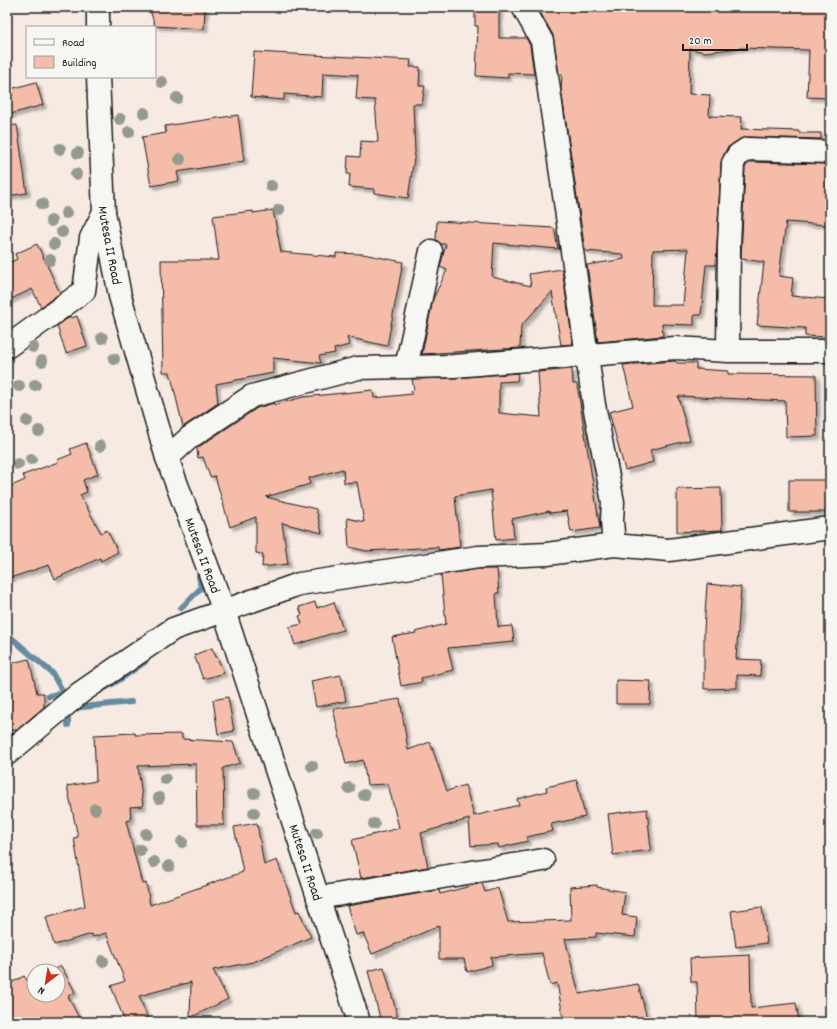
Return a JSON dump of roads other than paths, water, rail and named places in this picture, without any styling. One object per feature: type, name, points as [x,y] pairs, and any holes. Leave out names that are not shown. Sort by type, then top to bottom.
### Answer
[{"type":"street","points":[[98,7],[98,26]]},
{"type":"street","points":[[523,7],[542,41],[594,405],[613,502],[612,521],[614,545]]},
{"type":"street","name":"Mutesa II Road","points":[[98,78],[104,212],[120,296],[167,458],[224,611],[359,1022]]},
{"type":"street","points":[[728,351],[729,244],[733,163],[738,155],[747,149],[830,152]]},
{"type":"street","points":[[7,347],[84,290],[91,238],[104,212]]},
{"type":"street","points":[[406,367],[431,251]]},
{"type":"street","points":[[167,458],[189,438],[252,396],[358,368],[454,366],[675,348],[728,351],[830,350]]},
{"type":"street","points":[[7,754],[80,694],[173,630],[299,584],[478,557],[547,554],[614,545],[669,550],[830,528]]},
{"type":"street","points":[[318,898],[543,860]]},
{"type":"waterway","points":[[181,608],[201,588],[199,576]]},
{"type":"waterway","points":[[7,634],[52,673],[63,692]]},
{"type":"waterway","points":[[103,689],[145,662]]},
{"type":"waterway","points":[[49,696],[65,692]]},
{"type":"waterway","points":[[73,708],[131,702]]},
{"type":"waterway","points":[[68,709],[68,725]]}]
